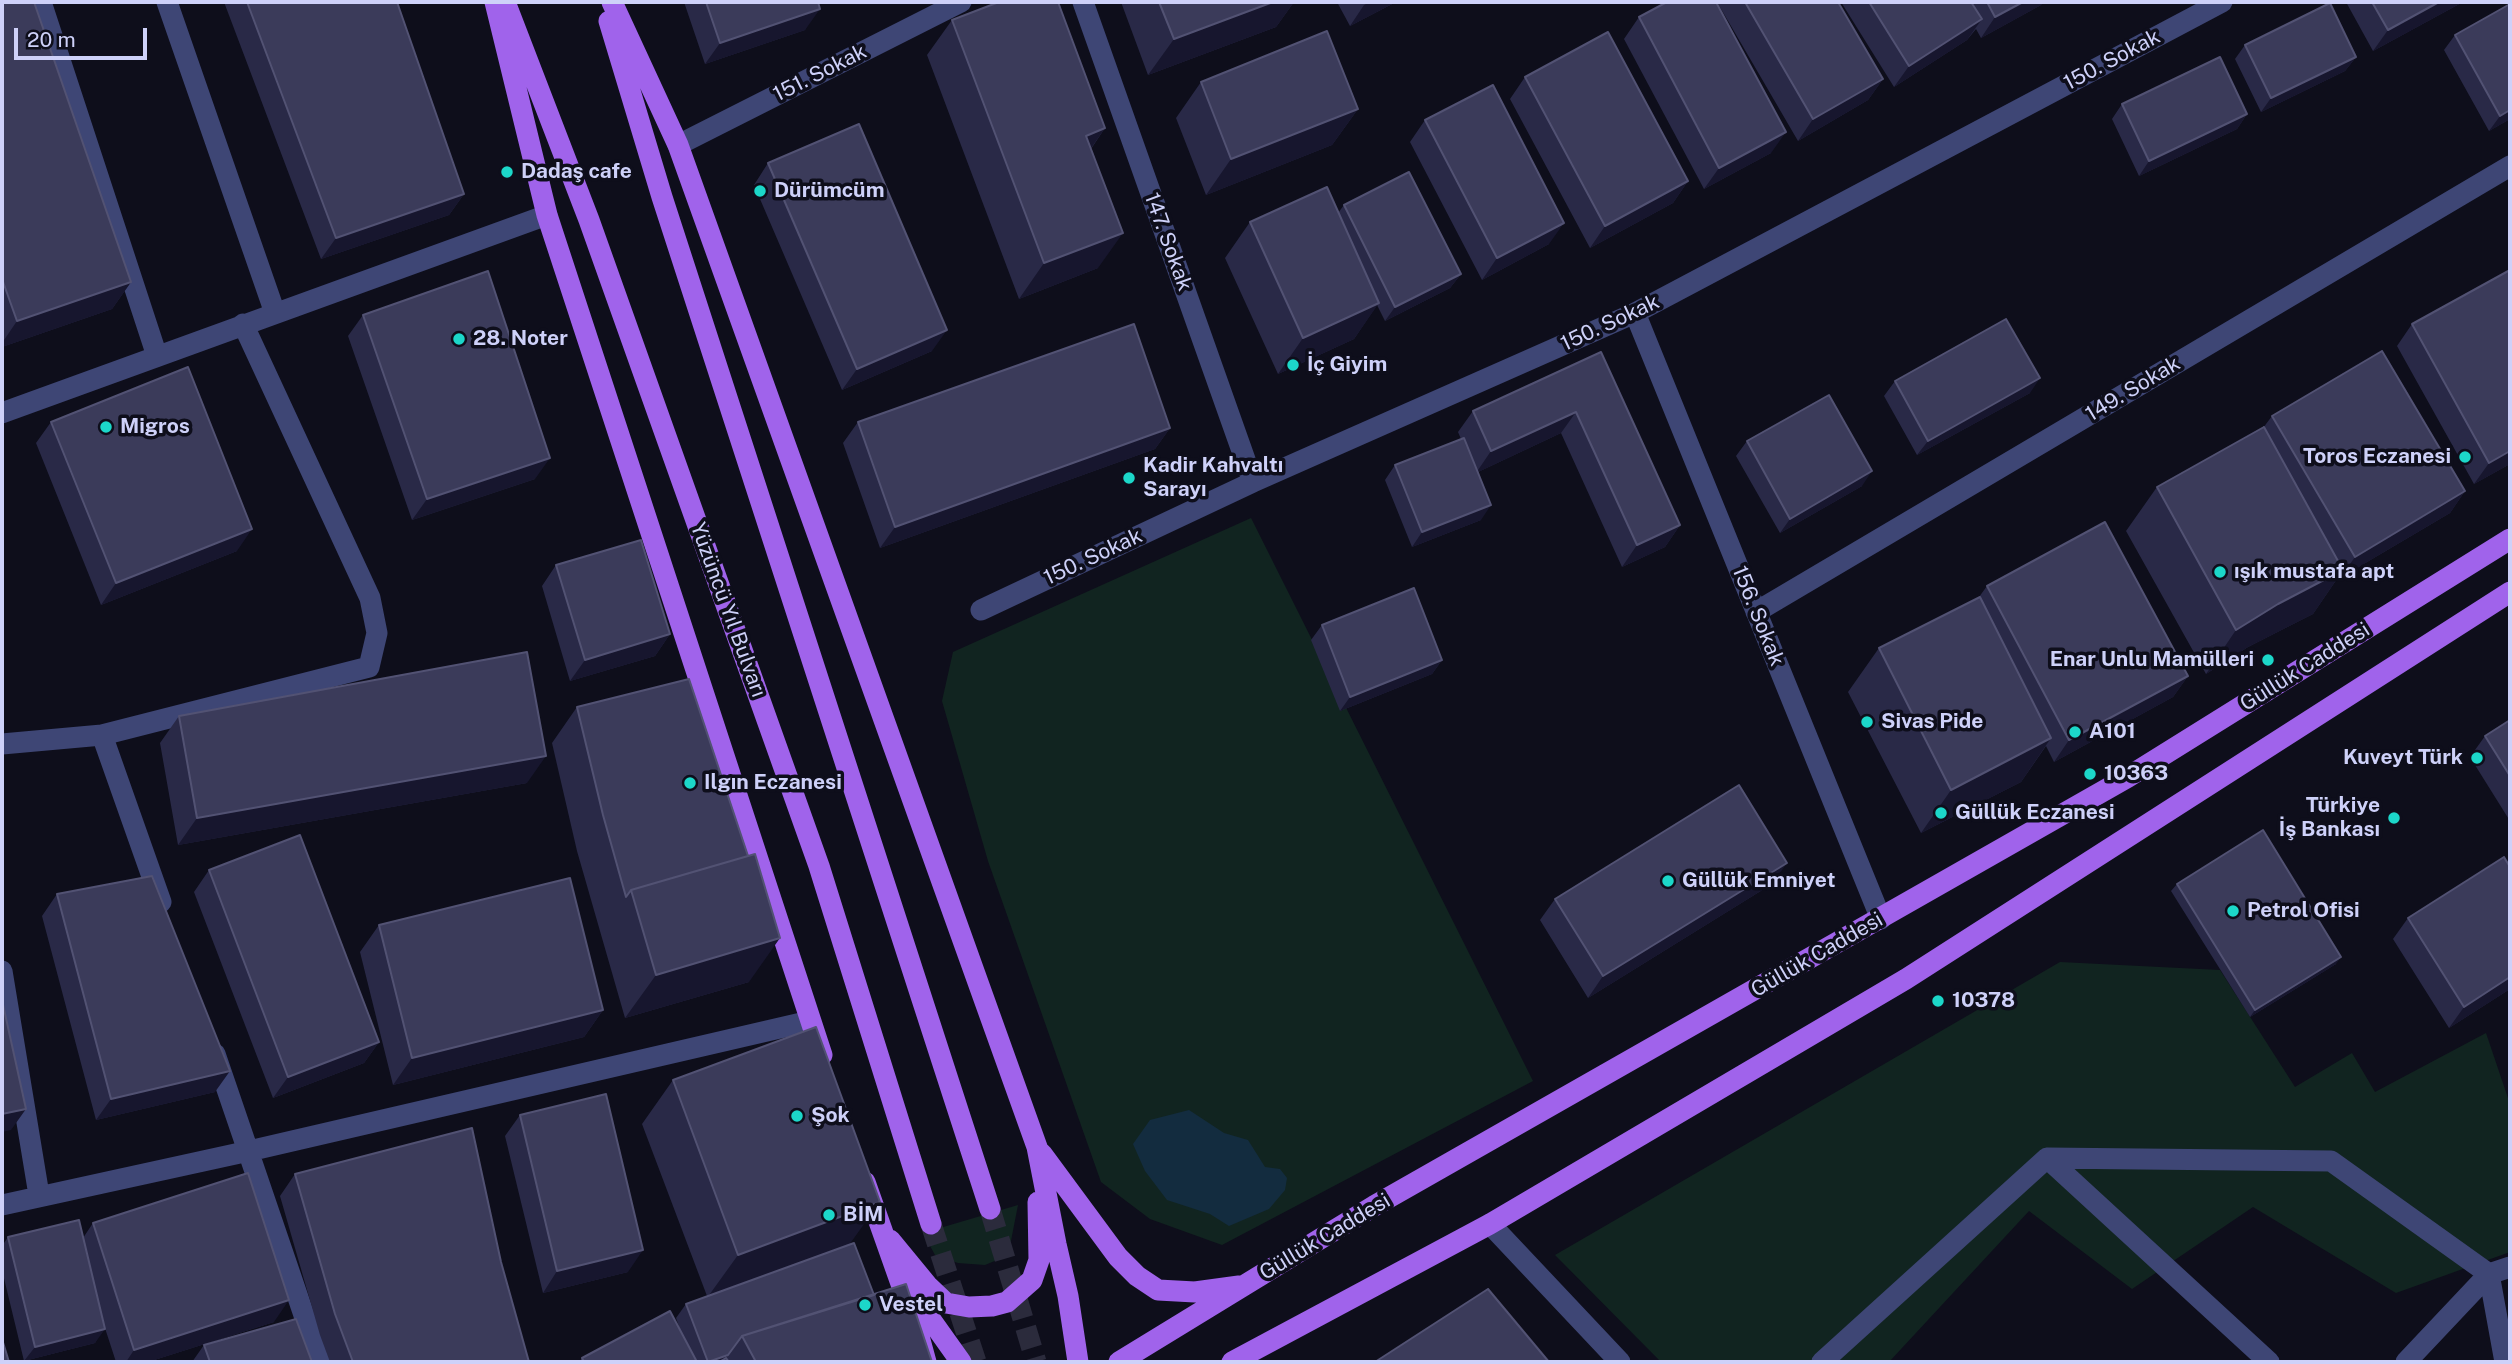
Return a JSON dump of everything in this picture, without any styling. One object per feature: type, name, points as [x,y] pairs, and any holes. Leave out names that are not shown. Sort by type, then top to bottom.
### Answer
[{"type":"main road","points":[[495,2],[547,215],[828,1071]]},
{"type":"main road","name":"Yüzüncü Yıl Bulvarı","points":[[505,2],[590,220],[819,866],[932,1224]]},
{"type":"main road","points":[[603,2],[662,197],[990,1209]]},
{"type":"main road","points":[[612,2],[678,145],[1037,1147],[1068,1296],[1078,1362]]},
{"type":"main road","name":"Güllük Caddesi","points":[[1119,1362],[1374,1206],[2128,777],[2510,539]]},
{"type":"main road","points":[[1232,1362],[1490,1224],[1906,979],[2510,592]]},
{"type":"main road","points":[[881,1229],[927,1285],[946,1303],[969,1307],[1007,1302],[1032,1280],[1039,1259],[1037,1147]]},
{"type":"main road","points":[[1037,1147],[1118,1257],[1137,1276],[1158,1290],[1195,1292],[1248,1284]]},
{"type":"main road","points":[[858,1160],[926,1362]]},
{"type":"main road","points":[[897,1274],[961,1362]]},
{"type":"street","points":[[41,2],[157,356]]},
{"type":"street","points":[[167,2],[275,313]]},
{"type":"street","name":"151. Sokak","points":[[678,145],[961,2]]},
{"type":"street","name":"147. Sokak","points":[[1083,2],[1253,482]]},
{"type":"street","name":"150. Sokak","points":[[981,610],[1253,482],[1635,313],[2222,2]]},
{"type":"street","name":"149. Sokak","points":[[1756,612],[2510,166]]},
{"type":"street","points":[[2,413],[547,215]]},
{"type":"street","name":"156. Sokak","points":[[1635,313],[1881,919]]},
{"type":"street","points":[[2,744],[102,735],[369,667],[377,633],[370,598],[243,324]]},
{"type":"street","points":[[102,735],[166,917]]},
{"type":"street","points":[[2,971],[39,1195]]},
{"type":"street","points":[[2,1205],[249,1151],[810,1021]]},
{"type":"street","points":[[208,1034],[320,1362]]},
{"type":"street","points":[[2047,1158],[2269,1362]]},
{"type":"street","points":[[1822,1362],[2047,1158],[2331,1161],[2489,1274],[2505,1362]]},
{"type":"street","points":[[1490,1224],[1620,1362]]},
{"type":"street","points":[[2406,1362],[2489,1274],[2510,1267]]},
{"type":"green space","points":[[1251,518],[1533,1081],[1222,1245],[1150,1219],[1101,1182],[988,861],[942,701],[953,652]]},
{"type":"green space","points":[[2060,962],[2220,970],[2295,1087],[2352,1053],[2375,1092],[2486,1033],[2510,1104],[2510,1252],[2396,1293],[2253,1207],[2132,1289],[2029,1211],[1889,1362],[1661,1362],[1555,1255]]},
{"type":"green space","points":[[1018,1205],[1009,1251],[985,1265],[958,1263],[935,1255],[923,1233]]},
{"type":"water","points":[[1189,1110],[1224,1133],[1248,1140],[1265,1167],[1280,1169],[1287,1178],[1285,1190],[1269,1209],[1229,1226],[1210,1214],[1167,1200],[1145,1171],[1133,1144],[1150,1120]]},
{"type":"building","points":[[2,2],[34,2],[131,282],[17,321],[2,279]]},
{"type":"building","points":[[247,2],[397,2],[464,194],[336,238]]},
{"type":"building","points":[[706,2],[818,2],[820,9],[720,43]]},
{"type":"building","points":[[999,2],[1058,2],[1105,128],[1086,136],[1123,233],[1044,263],[952,20]]},
{"type":"building","points":[[1159,2],[1273,2],[1174,39]]},
{"type":"building","points":[[1667,2],[1716,2],[1786,132],[1719,168],[1639,17]]},
{"type":"building","points":[[1745,2],[1838,2],[1883,79],[1813,119]]},
{"type":"building","points":[[1869,2],[1971,2],[1982,19],[1909,66]]},
{"type":"building","points":[[1987,2],[2023,2],[1995,17]]},
{"type":"building","points":[[2372,2],[2439,2],[2388,30]]},
{"type":"building","points":[[2330,3],[2356,57],[2271,98],[2245,45]]},
{"type":"building","points":[[2510,4],[2510,110],[2500,116],[2455,35]]},
{"type":"building","points":[[1327,31],[1358,109],[1231,159],[1201,82]]},
{"type":"building","points":[[1608,32],[1688,181],[1605,226],[1525,77]]},
{"type":"building","points":[[2220,57],[2247,114],[2149,161],[2122,104]]},
{"type":"building","points":[[1493,85],[1564,223],[1497,258],[1425,120]]},
{"type":"building","points":[[859,124],[947,330],[857,369],[768,163]]},
{"type":"building","points":[[1409,172],[1461,274],[1395,307],[1344,205]]},
{"type":"building","points":[[1327,187],[1379,303],[1303,338],[1250,222]]},
{"type":"building","points":[[2510,270],[2510,451],[2489,463],[2412,324]]},
{"type":"building","points":[[488,271],[550,458],[427,499],[363,315]]},
{"type":"building","points":[[2006,319],[2040,378],[1928,441],[1895,381]]},
{"type":"building","points":[[1134,324],[1170,428],[895,527],[858,422]]},
{"type":"building","points":[[2382,351],[2465,491],[2355,557],[2272,416]]},
{"type":"building","points":[[1601,352],[1680,525],[1637,545],[1576,412],[1491,451],[1473,411]]},
{"type":"building","points":[[188,367],[252,529],[116,583],[51,422]]},
{"type":"building","points":[[1829,395],[1872,471],[1790,519],[1747,441]]},
{"type":"building","points":[[2264,427],[2343,570],[2278,604],[2236,630],[2157,487]]},
{"type":"building","points":[[1464,438],[1491,505],[1422,532],[1395,465]]},
{"type":"building","points":[[2105,522],[2188,676],[2069,740],[1987,586]]},
{"type":"building","points":[[641,540],[670,634],[585,660],[556,565]]},
{"type":"building","points":[[1414,588],[1442,660],[1350,697],[1322,625]]},
{"type":"building","points":[[1980,597],[2051,738],[1951,790],[1879,648]]},
{"type":"building","points":[[527,652],[546,756],[197,818],[179,716]]},
{"type":"building","points":[[689,679],[748,856],[631,890],[626,897],[577,707]]},
{"type":"building","points":[[2510,720],[2510,776],[2485,736]]},
{"type":"building","points":[[1739,785],[1787,863],[1603,976],[1555,899]]},
{"type":"building","points":[[2263,830],[2341,957],[2255,1010],[2177,884]]},
{"type":"building","points":[[300,835],[379,1042],[288,1077],[209,870]]},
{"type":"building","points":[[755,854],[780,938],[656,975],[631,890]]},
{"type":"building","points":[[2504,857],[2510,867],[2510,977],[2464,1007],[2408,918]]},
{"type":"building","points":[[152,876],[230,1071],[111,1099],[57,894]]},
{"type":"building","points":[[570,878],[603,1010],[412,1058],[379,925]]},
{"type":"building","points":[[2,1000],[26,1109],[2,1114]]},
{"type":"building","points":[[816,1027],[880,1202],[738,1255],[673,1080]]},
{"type":"building","points":[[606,1094],[643,1250],[557,1271],[520,1115]]},
{"type":"building","points":[[472,1128],[501,1262],[529,1362],[353,1362],[335,1314],[295,1174]]},
{"type":"building","points":[[248,1173],[289,1300],[134,1350],[93,1223]]},
{"type":"building","points":[[79,1220],[105,1329],[35,1347],[8,1237]]},
{"type":"building","points":[[854,1243],[874,1295],[742,1336],[728,1355],[708,1362],[686,1304]]},
{"type":"building","points":[[906,1284],[932,1362],[756,1362],[742,1336]]},
{"type":"building","points":[[1488,1289],[1549,1362],[1375,1362]]},
{"type":"building","points":[[670,1311],[697,1362],[584,1362],[582,1358]]},
{"type":"building","points":[[296,1319],[312,1362],[210,1362],[204,1345]]},
{"type":"building","points":[[2,1339],[9,1362],[2,1362]]},
{"type":"tunnel","points":[[990,1209],[1036,1362]]},
{"type":"tunnel","points":[[931,1224],[976,1362]]},
{"type":"place","name":"Dadaş cafe","points":[[507,172]]},
{"type":"place","name":"Dürümcüm","points":[[760,191]]},
{"type":"place","name":"28. Noter","points":[[459,339]]},
{"type":"place","name":"İç Giyim","points":[[1293,365]]},
{"type":"place","name":"Migros","points":[[106,427]]},
{"type":"place","name":"Toros Eczanesi","points":[[2465,457]]},
{"type":"place","name":"Kadir Kahvaltı Sarayı","points":[[1129,478]]},
{"type":"place","name":"ışık mustafa apt","points":[[2220,572]]},
{"type":"place","name":"Enar Unlu Mamülleri","points":[[2268,660]]},
{"type":"place","name":"Sivas Pide","points":[[1867,722]]},
{"type":"place","name":"A101","points":[[2075,732]]},
{"type":"place","name":"Kuveyt Türk","points":[[2477,758]]},
{"type":"place","name":"10363","points":[[2090,774]]},
{"type":"place","name":"Ilgın Eczanesi","points":[[690,783]]},
{"type":"place","name":"Güllük Eczanesi","points":[[1941,813]]},
{"type":"place","name":"Türkiye İş Bankası","points":[[2394,818]]},
{"type":"place","name":"Güllük Emniyet","points":[[1668,881]]},
{"type":"place","name":"Petrol Ofisi","points":[[2233,911]]},
{"type":"place","name":"10378","points":[[1938,1001]]},
{"type":"place","name":"Şok","points":[[797,1116]]},
{"type":"place","name":"BİM","points":[[829,1215]]},
{"type":"place","name":"Vestel","points":[[865,1305]]}]
